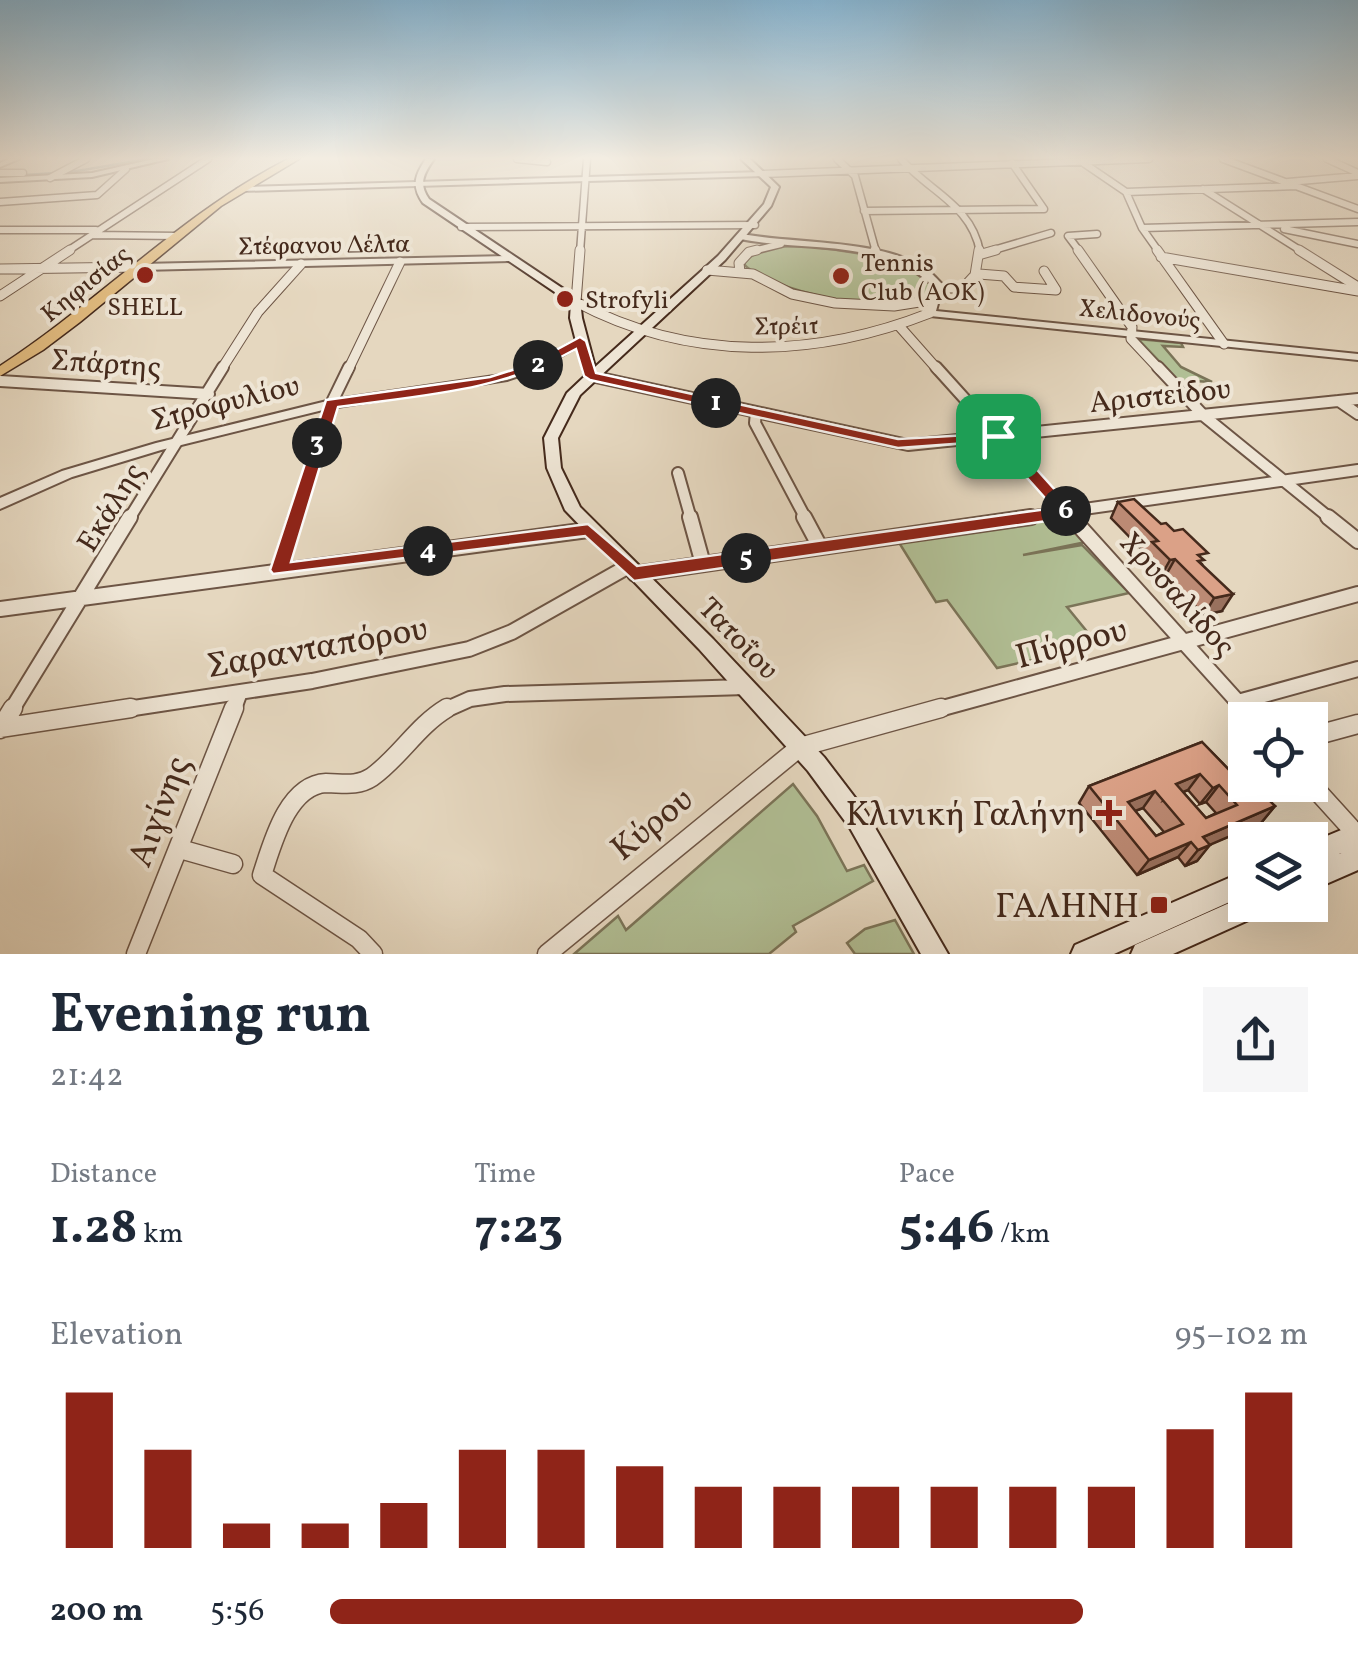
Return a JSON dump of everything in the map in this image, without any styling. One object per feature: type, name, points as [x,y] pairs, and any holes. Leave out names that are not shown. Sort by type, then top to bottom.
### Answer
[{"type":"main road","name":"Κηφισίας","points":[[0,372],[72,325],[218,204]]},
{"type":"main road","points":[[428,204],[576,302],[580,341],[590,376]]},
{"type":"main road","name":"Τατοΐου","points":[[769,204],[743,238],[590,376],[562,411],[551,438],[559,482],[572,510],[588,530],[746,687],[800,747],[858,820],[935,954]]},
{"type":"main road","points":[[1328,849],[1358,840]]},
{"type":"main road","points":[[1328,864],[1358,840]]},
{"type":"main road","points":[[1084,954],[1228,890]]},
{"type":"main road","points":[[1144,954],[1228,916]]},
{"type":"street","points":[[0,296],[140,204]]},
{"type":"street","points":[[576,302],[583,204]]},
{"type":"street","points":[[861,204],[876,254]]},
{"type":"street","points":[[953,204],[961,211],[982,254],[979,274]]},
{"type":"street","points":[[864,211],[1044,209],[1040,204]]},
{"type":"street","points":[[1131,204],[1161,257],[1224,344]]},
{"type":"street","points":[[1227,204],[1358,289]]},
{"type":"street","points":[[1142,228],[1358,222]]},
{"type":"street","points":[[1260,224],[1358,244]]},
{"type":"street","points":[[461,227],[755,225]]},
{"type":"street","points":[[0,230],[178,236]]},
{"type":"street","points":[[982,254],[1050,233]]},
{"type":"street","points":[[1096,234],[1068,236],[1132,327],[1137,346],[1204,416],[1358,540]]},
{"type":"street","points":[[743,238],[876,254],[928,274],[939,288],[960,289],[979,274],[1004,276],[1018,288],[1056,290],[1044,271]]},
{"type":"street","points":[[740,272],[739,264],[745,256],[759,248],[781,244]]},
{"type":"street","points":[[726,252],[745,256]]},
{"type":"street","points":[[1161,257],[1358,289]]},
{"type":"street","name":"Στέφανου Δέλτα","points":[[141,267],[508,259]]},
{"type":"street","points":[[279,570],[332,404],[400,262]]},
{"type":"street","name":"Εκάλης","points":[[0,728],[258,312],[301,264]]},
{"type":"street","points":[[0,270],[141,267]]},
{"type":"street","points":[[707,270],[740,272],[792,294],[824,301],[931,307],[939,288]]},
{"type":"street","name":"Στρέιτ","points":[[576,302],[608,322],[639,332],[710,344],[792,346],[846,342],[900,328],[931,307]]},
{"type":"street","name":"Χελιδονούς","points":[[931,307],[1132,336],[1358,357]]},
{"type":"street","name":"Χρυσαλίδος","points":[[900,328],[1238,702]]},
{"type":"street","name":"Στροφυλίου","points":[[0,504],[93,465],[180,441],[332,404],[492,381],[533,368],[580,341]]},
{"type":"street","name":"Αριστείδου","points":[[590,376],[908,445],[1358,399]]},
{"type":"street","name":"Σπάρτης","points":[[0,381],[209,394]]},
{"type":"street","points":[[1339,401],[1358,414]]},
{"type":"street","points":[[756,412],[755,423],[820,547]]},
{"type":"street","name":"Σαρανταπόρου","points":[[0,728],[312,681],[479,646],[630,570],[702,564],[1358,470]]},
{"type":"street","points":[[678,474],[702,564]]},
{"type":"street","points":[[0,609],[588,530]]},
{"type":"street","name":"Πύρρου","points":[[800,747],[1358,594]]},
{"type":"street","points":[[1238,702],[1358,669]]},
{"type":"street","points":[[373,954],[359,939],[262,875],[274,839],[305,790],[321,782],[351,785],[369,779],[428,718],[451,704],[487,695],[746,687]]},
{"type":"street","name":"Αιγίνης","points":[[136,954],[240,692]]},
{"type":"street","points":[[1328,732],[1358,724]]},
{"type":"street","name":"Κύρου","points":[[547,954],[800,747]]},
{"type":"street","points":[[1326,802],[1358,840]]},
{"type":"street","points":[[180,849],[233,864]]},
{"type":"green space","name":"Tennis Club (AOK)","points":[[805,246],[886,260],[930,282],[929,292],[911,303],[889,305],[832,299],[776,283],[743,263],[764,250]]},
{"type":"green space","points":[[1138,339],[1181,343],[1183,347],[1163,346],[1181,367],[1212,382],[1177,380]]},
{"type":"green space","points":[[1063,516],[1086,542],[1023,555],[1082,545],[1129,593],[1067,607],[1098,645],[997,668],[947,600],[936,602],[898,541]]},
{"type":"green space","points":[[793,784],[817,816],[847,871],[864,865],[873,881],[793,926],[796,932],[769,954],[574,954],[618,916],[626,930]]},
{"type":"green space","points":[[895,920],[914,954],[855,954],[847,943],[865,929]]},
{"type":"building","points":[[1134,499],[1161,524],[1166,523],[1174,531],[1183,529],[1208,553],[1198,555],[1204,560],[1198,561],[1233,594],[1214,598],[1175,559],[1170,560],[1152,542],[1158,541],[1118,502]]},
{"type":"building","points":[[1202,742],[1228,769],[1228,795],[1219,785],[1213,788],[1200,774],[1176,784],[1206,818],[1237,805],[1234,802],[1271,802],[1275,806],[1238,822],[1228,822],[1228,826],[1203,837],[1210,845],[1198,850],[1191,842],[1149,860],[1089,786]],"holes":[[[1155,791],[1183,824],[1156,836],[1128,802]]]},
{"type":"place","name":"SHELL","points":[[145,275]]},
{"type":"place","name":"Tennis Club (AOK)","points":[[841,276]]},
{"type":"place","name":"Strofyli","points":[[565,299]]},
{"type":"place","name":"Κλινική Γαλήνη","points":[[1109,813]]},
{"type":"place","name":"ΓΑΛΗΝΗ","points":[[1159,905]]},
{"type":"route","points":[[580,341],[590,376],[898,444],[998,436],[1067,512],[634,574],[588,530],[279,570],[332,404],[492,381],[533,368],[580,341]]}]
